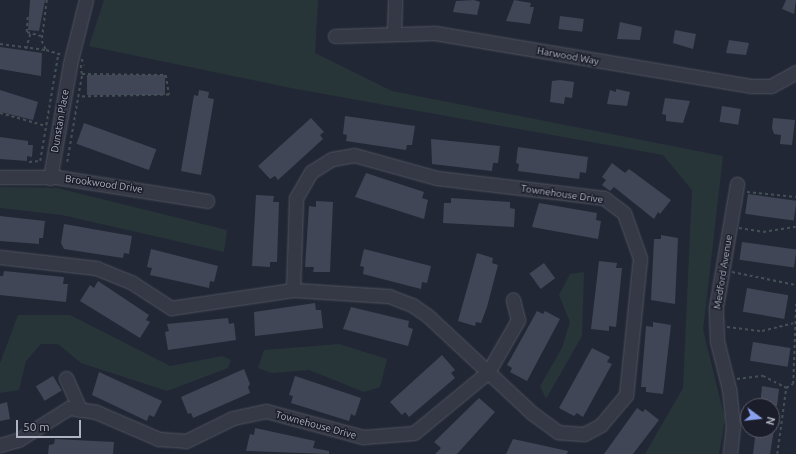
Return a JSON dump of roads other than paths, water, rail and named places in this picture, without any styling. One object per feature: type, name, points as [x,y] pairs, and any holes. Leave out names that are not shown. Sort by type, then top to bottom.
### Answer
[{"type":"street","name":"Dunstan Place","points":[[50,178],[70,60],[86,0]]},
{"type":"street","points":[[394,32],[395,0]]},
{"type":"street","name":"Harwood Way","points":[[335,36],[394,32],[435,34],[751,86],[771,86],[796,72]]},
{"type":"street","name":"Townehouse Drive","points":[[0,257],[96,268],[131,282],[171,308],[293,290],[359,293],[400,300],[428,316],[533,414],[558,432],[584,434],[601,426],[626,395],[640,258],[624,213],[604,198],[437,178],[354,156],[332,159],[311,172],[296,198],[293,290]]},
{"type":"street","name":"Brookwood Drive","points":[[0,177],[50,178],[207,201]]},
{"type":"street","name":"Medford Avenue","points":[[730,454],[733,426],[728,382],[717,341],[717,327],[722,271],[736,187]]},
{"type":"street","points":[[488,372],[518,320],[513,300]]},
{"type":"street","name":"Townehouse Drive","points":[[0,445],[18,440],[69,408],[96,412],[160,439],[186,440],[233,418],[266,411],[363,437],[384,438],[414,433],[488,372]]},
{"type":"street","points":[[66,378],[80,410]]}]
